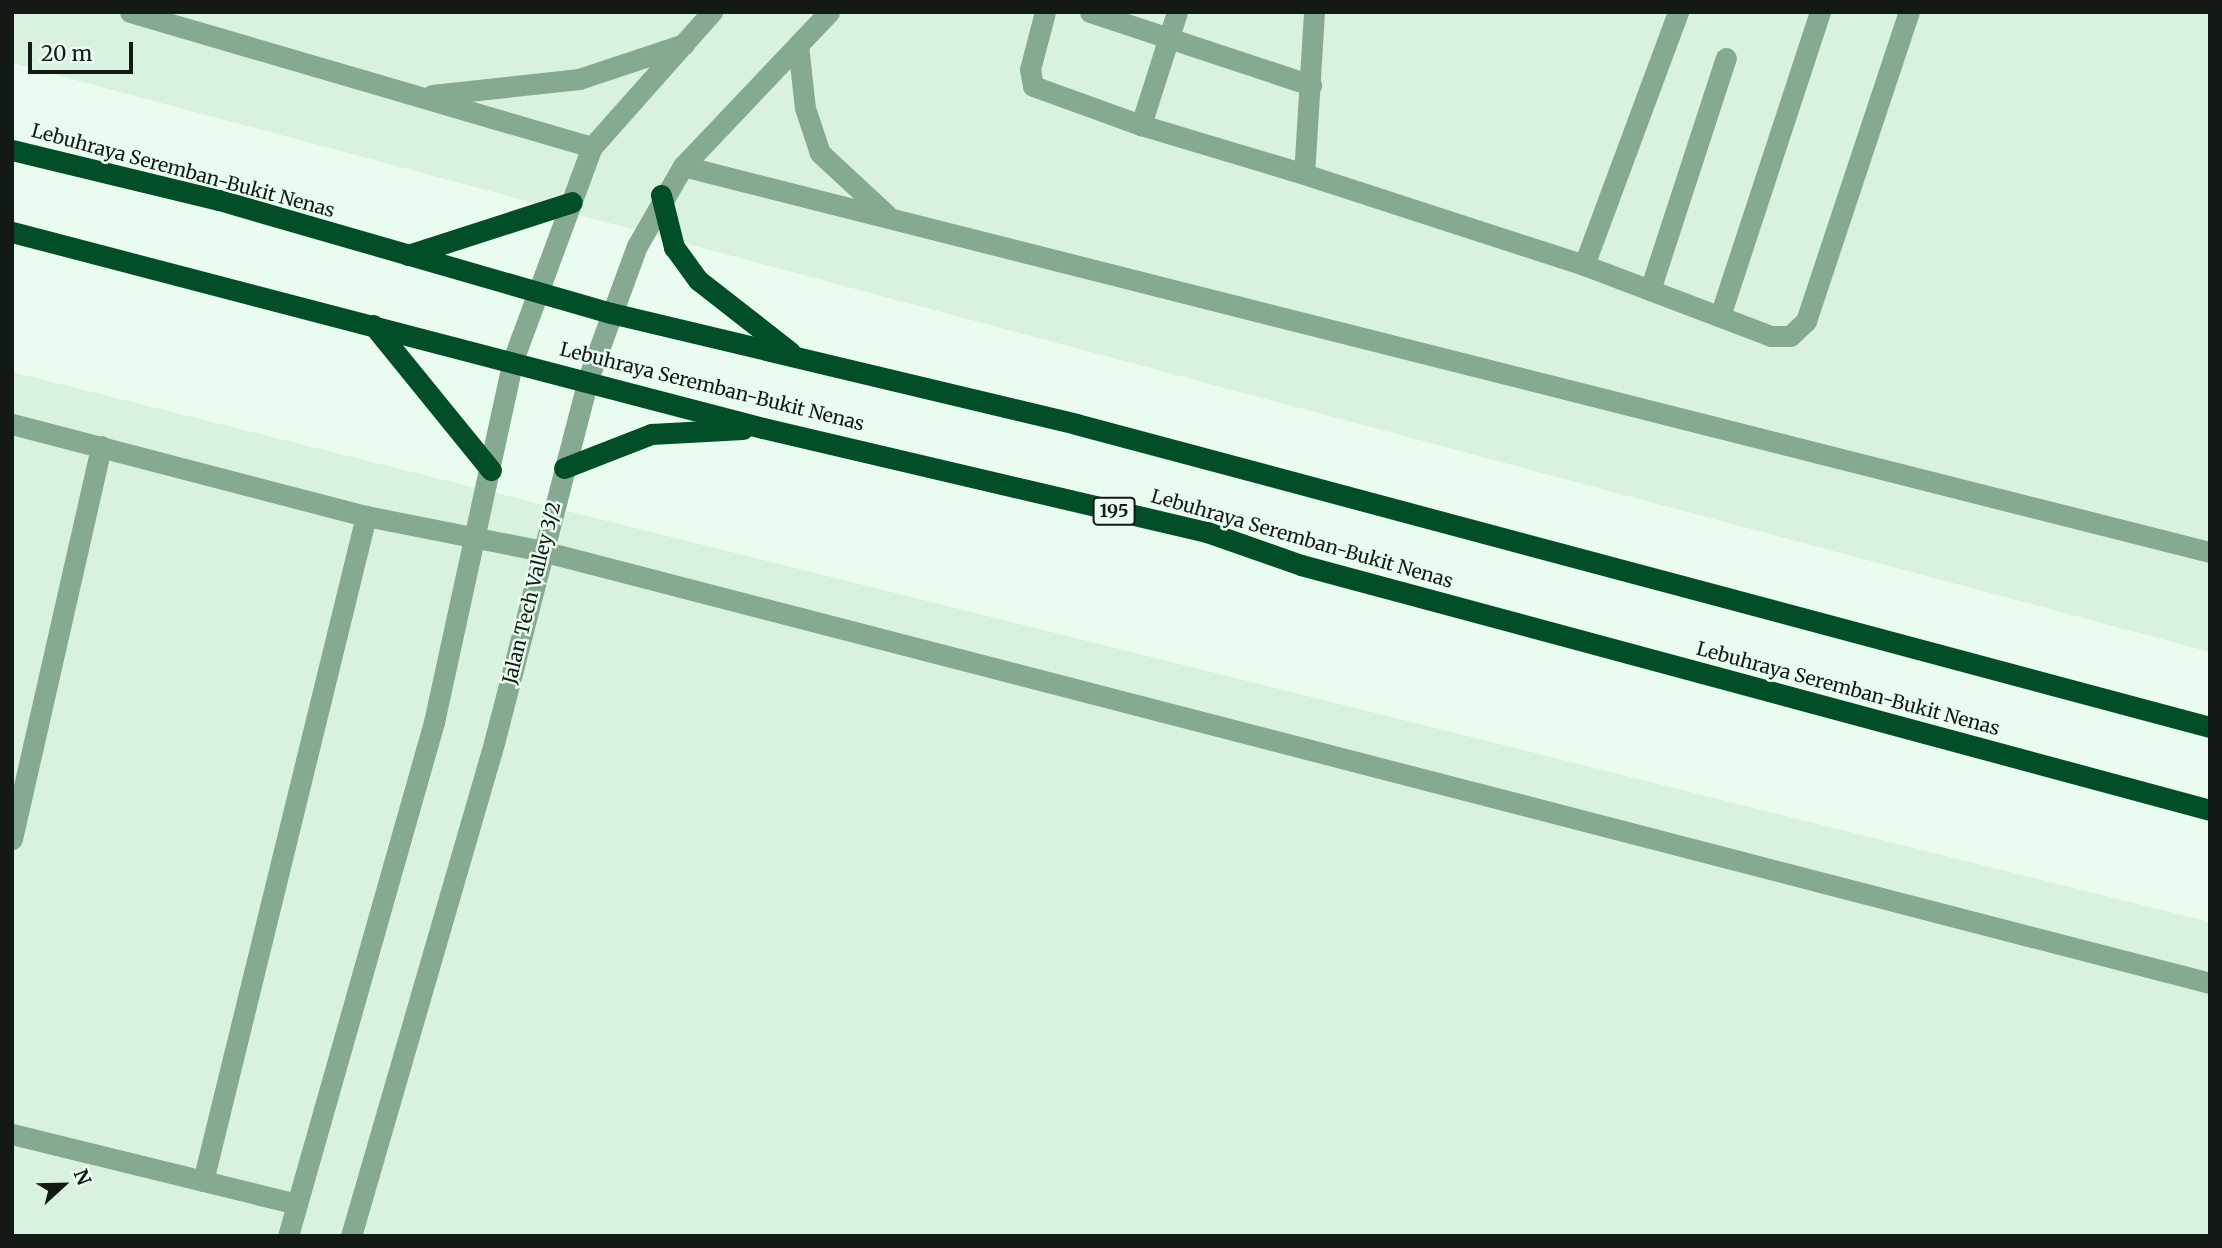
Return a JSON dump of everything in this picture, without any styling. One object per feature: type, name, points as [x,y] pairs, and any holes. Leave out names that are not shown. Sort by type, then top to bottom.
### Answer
[{"type":"highway","name":"Lebuhraya Seremban-Bukit Nenas","points":[[12,150],[219,200],[611,313],[1076,424],[2210,727]]},
{"type":"highway","points":[[661,195],[674,247],[698,281],[796,357]]},
{"type":"highway","points":[[408,255],[572,202]]},
{"type":"highway","name":"Lebuhraya Seremban-Bukit Nenas","points":[[12,232],[588,379],[763,428],[1207,532],[1301,565],[2210,810]]},
{"type":"highway","points":[[373,325],[491,470]]},
{"type":"highway","points":[[564,468],[651,434],[763,428]]},
{"type":"street","points":[[130,12],[592,147]]},
{"type":"street","points":[[288,1236],[434,722],[478,538],[513,360],[592,147],[712,12]]},
{"type":"street","name":"Jalan Tech Valley 3/2","points":[[351,1236],[494,743],[588,379],[611,313],[661,195],[683,166],[829,12]]},
{"type":"street","points":[[1045,12],[1030,69],[1033,86],[1141,125],[1304,174],[1584,265],[1771,336],[1790,336],[1806,321],[1909,12]]},
{"type":"street","points":[[1090,12],[1311,85]]},
{"type":"street","points":[[1141,125],[1177,12]]},
{"type":"street","points":[[1304,174],[1314,12]]},
{"type":"street","points":[[1584,265],[1678,12]]},
{"type":"street","points":[[1720,316],[1820,12]]},
{"type":"street","points":[[416,96],[579,79],[684,44]]},
{"type":"street","points":[[798,45],[804,108],[820,153],[891,218]]},
{"type":"street","points":[[1650,290],[1726,58]]},
{"type":"street","points":[[683,166],[2210,552]]},
{"type":"street","points":[[12,424],[366,516],[542,551],[2210,984]]},
{"type":"street","points":[[12,839],[101,446]]},
{"type":"street","points":[[203,1181],[366,516]]},
{"type":"street","points":[[12,1134],[297,1204]]},
{"type":"shaded area","points":[[12,12],[2210,12],[2210,652],[12,63]]},
{"type":"shaded area","points":[[12,372],[2210,922],[2210,1236],[12,1236]]}]
